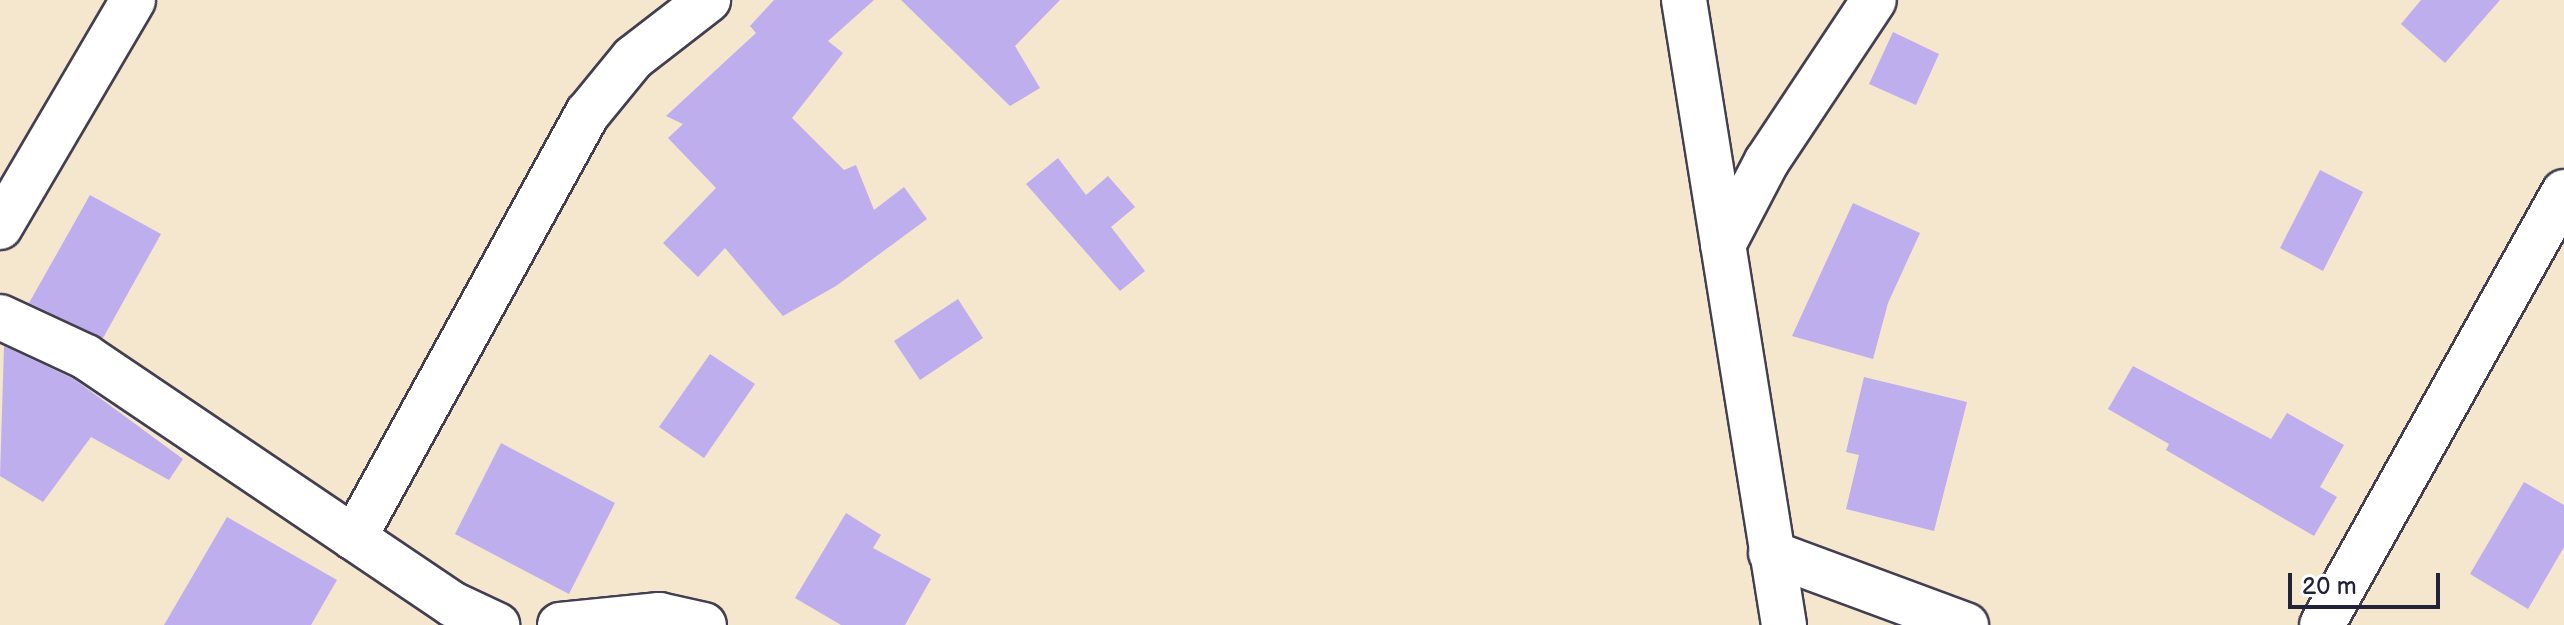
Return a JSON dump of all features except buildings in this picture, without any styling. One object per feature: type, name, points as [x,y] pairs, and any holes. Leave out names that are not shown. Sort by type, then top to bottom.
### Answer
[{"type":"street","points":[[0,227],[133,0]]},
{"type":"street","points":[[354,538],[588,113],[633,58],[708,0]]},
{"type":"street","points":[[1684,0],[1784,625]]},
{"type":"street","points":[[1723,245],[1767,161],[1874,0]]},
{"type":"street","points":[[2322,625],[2564,192]]},
{"type":"street","points":[[0,317],[86,357],[452,604],[497,625]]},
{"type":"street","points":[[1771,553],[1966,625]]},
{"type":"street","points":[[560,625],[659,615],[704,625]]}]
